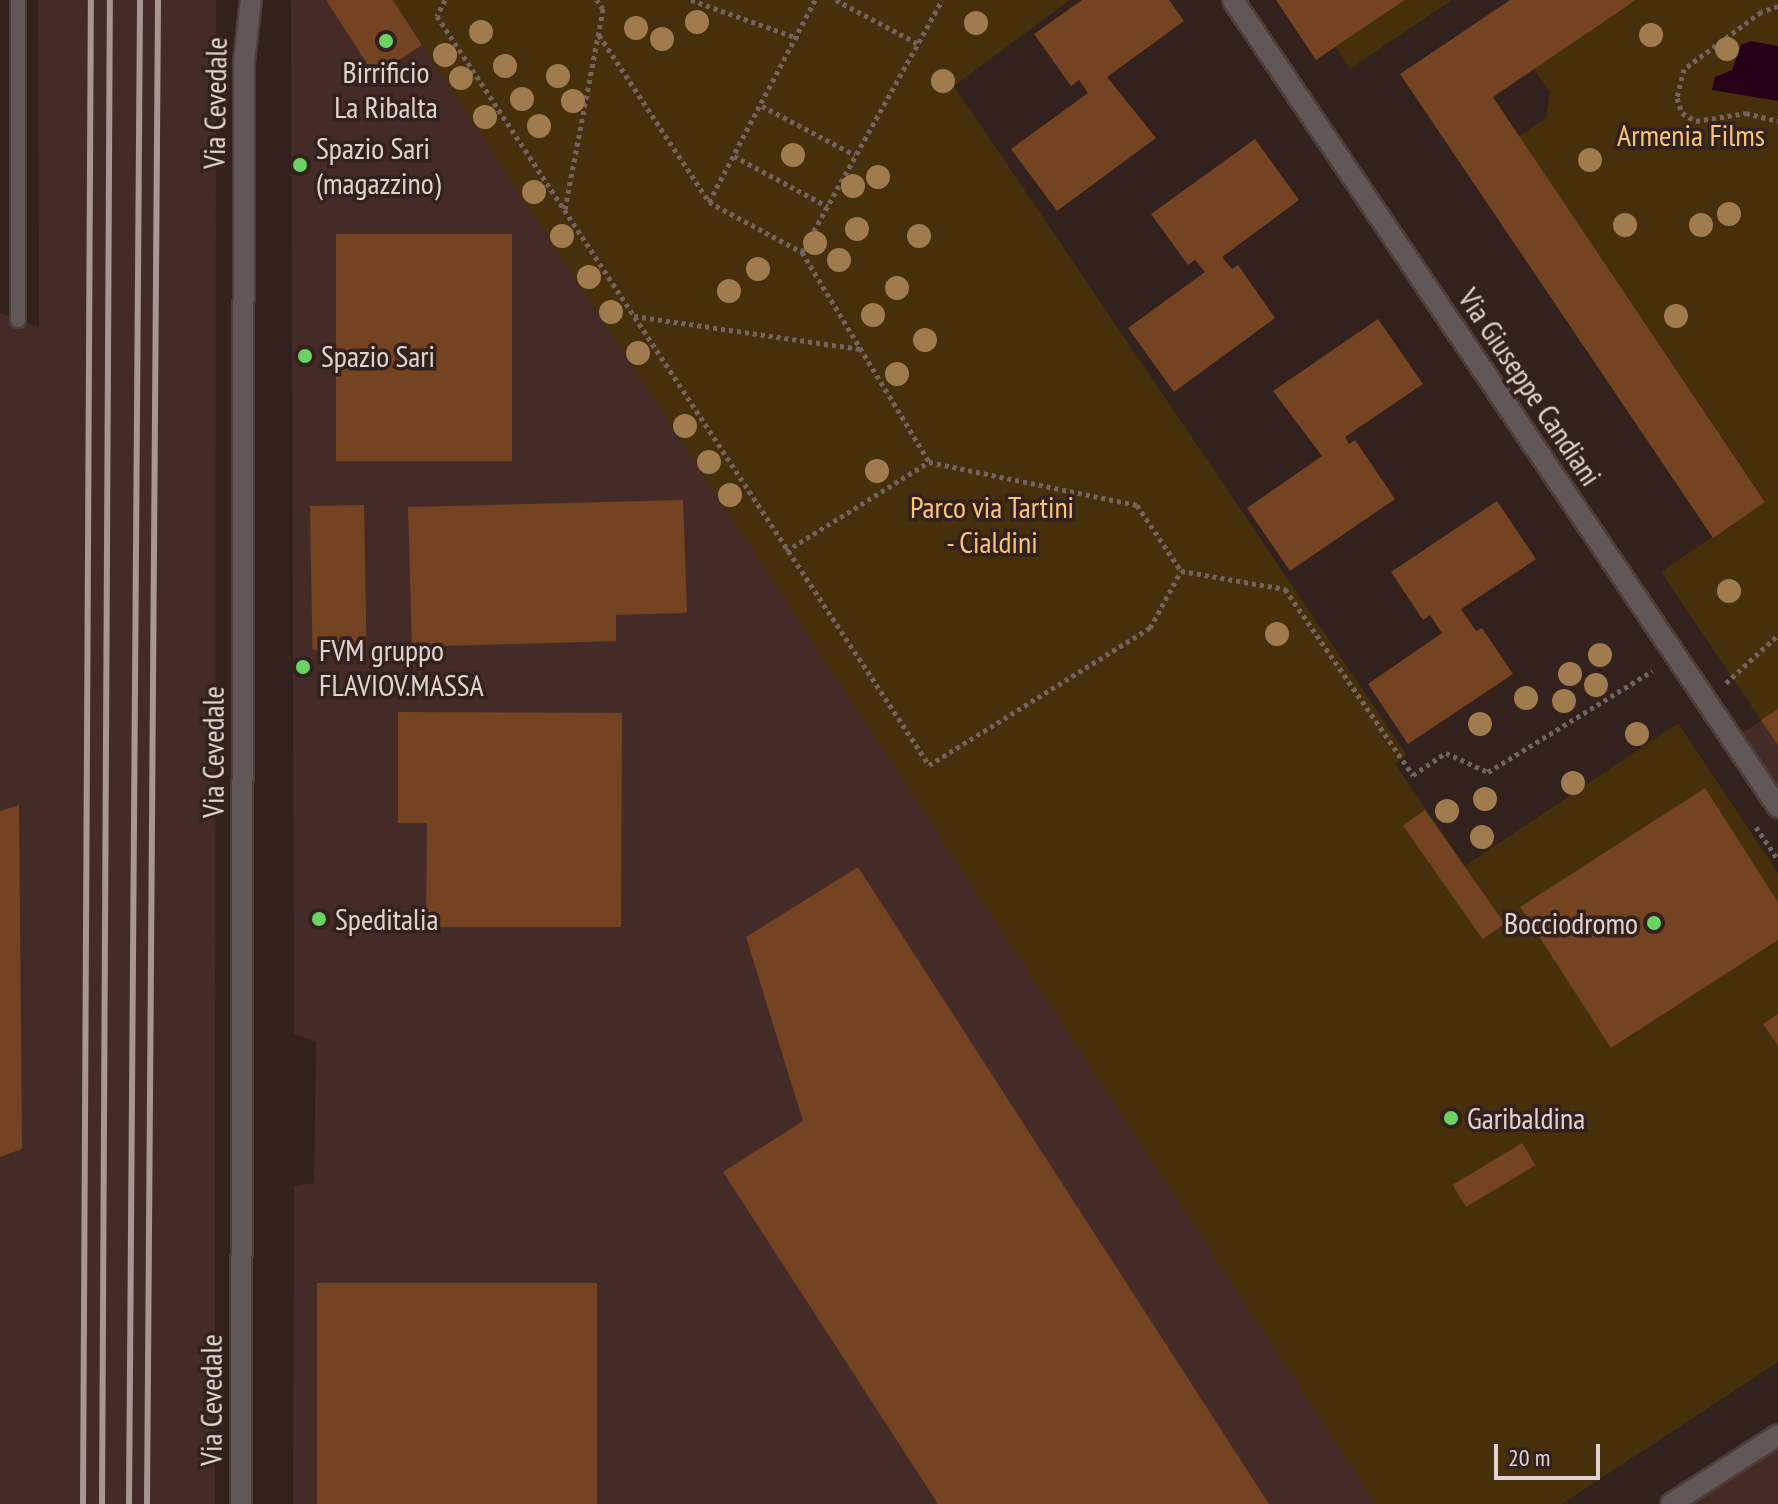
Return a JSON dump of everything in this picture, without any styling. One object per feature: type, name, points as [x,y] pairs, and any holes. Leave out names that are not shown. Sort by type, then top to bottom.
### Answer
[{"type":"street","name":"Via Cevedale","points":[[241,1504],[244,62],[251,0]]},
{"type":"street","name":"Via Giuseppe Candiani","points":[[1233,0],[1778,807]]},
{"type":"street","points":[[1671,1504],[1778,1435]]},
{"type":"lane","points":[[18,0],[18,320]]},
{"type":"path","points":[[445,0],[437,16],[929,765],[1150,628],[1181,571]]},
{"type":"path","points":[[565,209],[603,9],[597,0]]},
{"type":"path","points":[[691,0],[798,38]]},
{"type":"path","points":[[709,202],[798,38],[815,0]]},
{"type":"path","points":[[836,0],[917,43]]},
{"type":"path","points":[[802,252],[942,0]]},
{"type":"path","points":[[1778,6],[1761,12],[1684,69],[1677,98],[1682,113],[1696,121],[1746,113],[1778,121]]},
{"type":"path","points":[[599,35],[709,202],[802,252],[929,462]]},
{"type":"path","points":[[762,106],[855,155]]},
{"type":"path","points":[[734,156],[827,206]]},
{"type":"path","points":[[634,316],[862,349]]},
{"type":"path","points":[[786,551],[929,462],[1137,505],[1181,571],[1285,589],[1413,775],[1446,753],[1488,772],[1652,671]]},
{"type":"path","points":[[1733,678],[1778,635]]},
{"type":"shaded area","points":[[38,0],[216,0],[215,1504],[0,1504],[0,313],[39,327]]},
{"type":"shaded area","points":[[291,0],[393,0],[1376,1504],[293,1504],[294,1186],[314,1183],[316,1042],[294,1034]]},
{"type":"shaded area","points":[[1751,41],[1778,46],[1778,101],[1712,90],[1715,77],[1732,70],[1741,45]]},
{"type":"shaded area","points":[[1778,709],[1778,806],[1733,739]]},
{"type":"shaded area","points":[[1778,1438],[1778,1504],[1675,1504]]},
{"type":"green space","name":"Parco via Tartini - Cialdini","points":[[393,0],[1070,0],[954,86],[1407,755],[1395,764],[1465,866],[1678,723],[1778,873],[1778,1362],[1562,1504],[1376,1504]]},
{"type":"green space","points":[[1405,0],[1452,0],[1350,69],[1336,47]]},
{"type":"green space","name":"Armenia Films","points":[[1636,0],[1778,0],[1778,709],[1761,720],[1661,572],[1765,501],[1519,136],[1546,118],[1550,92],[1534,69]]},
{"type":"building","name":"Birrificio La Ribalta","points":[[326,0],[393,0],[422,45],[375,76]]},
{"type":"building","points":[[1082,0],[1169,0],[1184,21],[1107,77],[1156,138],[1057,211],[1011,149],[1088,93],[1079,80],[1071,86],[1034,34]]},
{"type":"building","points":[[1276,0],[1405,0],[1316,60]]},
{"type":"building","points":[[1510,0],[1636,0],[1493,97],[1765,502],[1713,538],[1400,74]]},
{"type":"building","points":[[1255,139],[1299,200],[1222,257],[1232,269],[1238,265],[1275,318],[1174,392],[1128,328],[1205,272],[1195,260],[1188,265],[1151,214]]},
{"type":"building","points":[[336,234],[512,234],[512,461],[336,461]]},
{"type":"building","points":[[1378,319],[1423,384],[1345,437],[1349,444],[1355,440],[1395,499],[1290,571],[1247,508],[1322,456],[1273,391]]},
{"type":"building","points":[[683,500],[687,613],[616,615],[616,641],[412,647],[408,507]]},
{"type":"building","points":[[1497,501],[1536,559],[1461,609],[1476,631],[1482,628],[1513,674],[1408,744],[1368,684],[1442,633],[1430,615],[1423,620],[1391,572]]},
{"type":"building","points":[[364,505],[367,649],[313,650],[310,506]]},
{"type":"building","points":[[1778,709],[1778,745],[1761,720]]},
{"type":"building","points":[[398,712],[622,713],[621,927],[426,927],[427,823],[398,823]]},
{"type":"building","name":"Bocciodromo","points":[[1705,788],[1778,902],[1778,940],[1611,1048],[1520,907]]},
{"type":"building","points":[[19,805],[22,1149],[0,1157],[0,811]]},
{"type":"building","points":[[1425,810],[1505,924],[1483,939],[1403,825]]},
{"type":"building","points":[[858,867],[1269,1504],[938,1504],[723,1172],[803,1121],[746,937]]},
{"type":"building","points":[[1778,1014],[1778,1046],[1763,1024]]},
{"type":"building","points":[[1522,1143],[1535,1165],[1466,1207],[1453,1185]]},
{"type":"building","points":[[317,1283],[597,1283],[597,1504],[317,1504]]},
{"type":"railway","points":[[83,1504],[91,0]]},
{"type":"railway","points":[[102,1504],[110,0]]},
{"type":"railway","points":[[129,1504],[140,0]]},
{"type":"railway","points":[[147,1504],[158,0]]},
{"type":"place","name":"Birrificio La Ribalta","points":[[386,41]]},
{"type":"place","name":"Spazio Sari (magazzino)","points":[[300,165]]},
{"type":"place","name":"Spazio Sari","points":[[305,356]]},
{"type":"place","name":"FVM gruppo FLAVIOV.MASSA","points":[[303,667]]},
{"type":"place","name":"Speditalia","points":[[319,919]]},
{"type":"place","name":"Bocciodromo","points":[[1654,923]]},
{"type":"place","name":"Garibaldina","points":[[1451,1118]]}]
